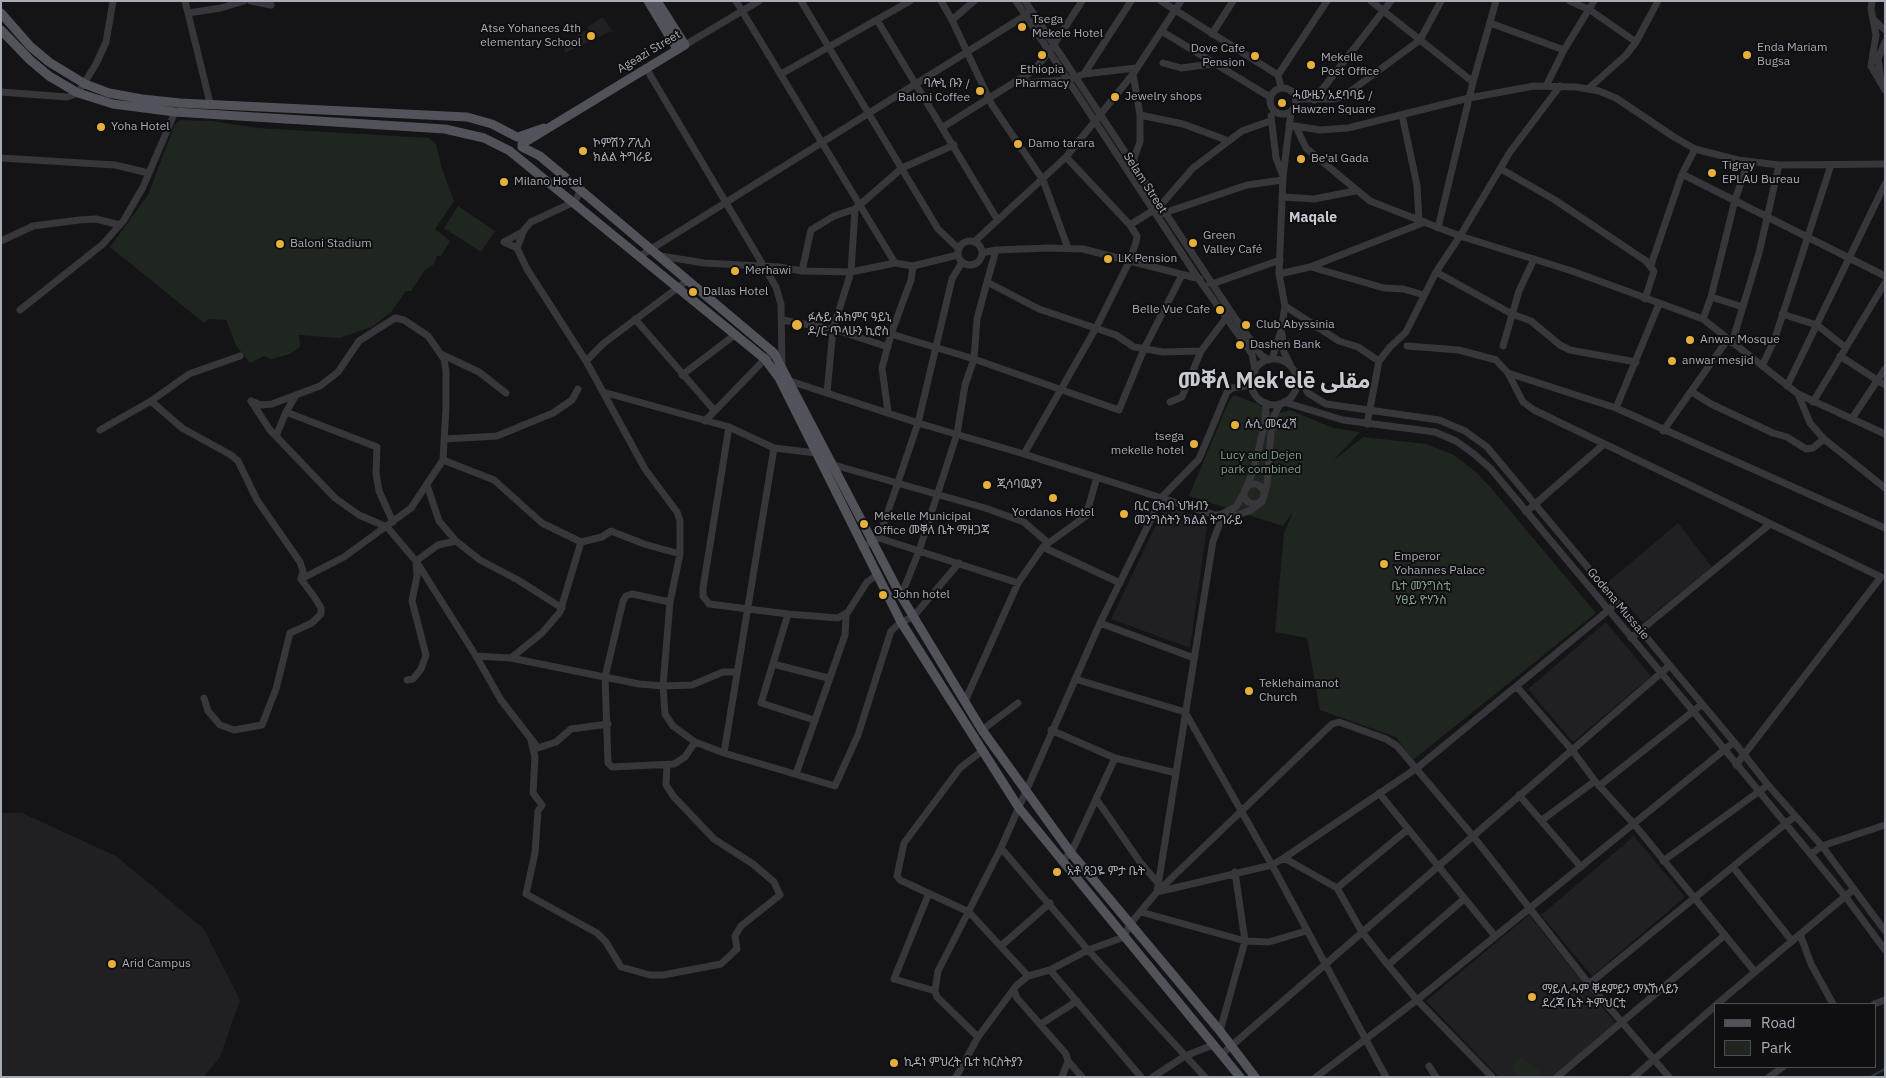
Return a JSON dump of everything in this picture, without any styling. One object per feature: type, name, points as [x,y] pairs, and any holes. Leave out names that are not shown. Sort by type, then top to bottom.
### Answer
[{"type":"main road","points":[[648,1],[681,47]]},
{"type":"main road","points":[[657,1],[681,47]]},
{"type":"main road","points":[[1,13],[30,46],[49,62],[84,84],[109,93],[132,98],[210,104],[467,117],[492,124],[520,141],[538,136],[554,125]]},
{"type":"main road","points":[[1,30],[30,60],[49,76],[78,93],[119,105],[175,112],[445,129],[484,138],[511,152],[736,334],[784,378],[876,540],[901,596],[913,617],[982,730],[1024,791],[1071,853],[1220,1031],[1255,1077]]},
{"type":"main road","name":"Ageazi Street","points":[[554,125],[681,47]]},
{"type":"main road","points":[[520,141],[554,125]]},
{"type":"main road","points":[[511,152],[506,145],[507,140],[512,136],[540,156],[648,249],[661,256],[774,353],[782,367],[784,378],[816,453],[901,622],[982,751],[1019,808],[1240,1077]]},
{"type":"main road","points":[[538,136],[535,146],[540,156]]},
{"type":"main road","points":[[511,152],[519,151],[520,141]]},
{"type":"street","points":[[1,92],[67,97],[78,93],[106,42],[114,1]]},
{"type":"street","points":[[185,1],[210,104]]},
{"type":"street","points":[[188,13],[222,8],[244,1]]},
{"type":"street","points":[[251,1],[271,5]]},
{"type":"street","points":[[736,1],[781,74],[857,207],[895,263]]},
{"type":"street","name":"Ageazi Street","points":[[681,47],[759,1]]},
{"type":"street","points":[[801,1],[867,114],[938,229],[960,255],[967,265],[976,264],[982,253],[980,246],[974,242],[965,242],[960,255],[952,279],[934,348],[918,423],[876,540]]},
{"type":"street","points":[[781,74],[910,1]]},
{"type":"street","points":[[940,1],[952,20],[992,105],[1043,180],[1068,248]]},
{"type":"street","points":[[952,20],[974,1]]},
{"type":"street","name":"Selam Street","points":[[1016,1],[1094,123],[1212,284],[1228,314]]},
{"type":"street","name":"Selam Street","points":[[1025,1],[1134,167],[1198,278],[1258,352],[1270,360]]},
{"type":"street","points":[[943,127],[1034,70],[1049,52],[1082,1]]},
{"type":"street","points":[[1084,74],[1132,1]]},
{"type":"street","points":[[1161,1],[1278,76],[1281,87]]},
{"type":"street","points":[[974,242],[1066,157],[1163,32],[1181,1]]},
{"type":"street","points":[[1212,34],[1233,1]]},
{"type":"street","points":[[1278,76],[1326,1]]},
{"type":"street","points":[[1371,1],[1473,82]]},
{"type":"street","points":[[1314,100],[1391,1]]},
{"type":"street","points":[[1297,99],[1333,99],[1344,96],[1420,40],[1442,1]]},
{"type":"street","points":[[1438,228],[1473,82],[1496,1]]},
{"type":"street","points":[[1570,1],[1590,10],[1636,42]]},
{"type":"street","points":[[1546,86],[1564,50],[1594,1]]},
{"type":"street","points":[[1589,88],[1620,62],[1636,42],[1658,1]]},
{"type":"street","points":[[1866,1],[1876,35],[1871,66],[1885,88]]},
{"type":"street","points":[[1872,1],[1872,17],[1885,30]]},
{"type":"street","points":[[640,256],[648,249],[1032,12]]},
{"type":"street","points":[[877,20],[954,145],[997,220]]},
{"type":"street","points":[[1490,23],[1564,50]]},
{"type":"street","points":[[1163,32],[1212,64],[1270,97],[1273,110],[1270,120],[1276,158],[1283,178]]},
{"type":"street","points":[[1885,42],[1879,53],[1878,67],[1885,88]]},
{"type":"street","points":[[1163,63],[1181,68],[1212,64]]},
{"type":"street","points":[[646,68],[780,295],[782,367]]},
{"type":"street","points":[[1016,83],[1067,80],[1084,74],[1134,71]]},
{"type":"street","points":[[1134,71],[1140,115],[1140,142],[1134,158],[1134,167]]},
{"type":"street","points":[[1292,126],[1320,130],[1348,128],[1469,98],[1546,86],[1560,86],[1589,88],[1616,98],[1674,138],[1695,148],[1748,162],[1779,165],[1885,164]]},
{"type":"street","points":[[1366,424],[1379,361],[1406,332],[1436,272],[1460,236],[1510,152],[1560,86]]},
{"type":"street","points":[[1270,97],[1281,87]]},
{"type":"street","points":[[1273,110],[1280,115],[1291,112],[1296,105],[1297,99],[1292,91],[1281,87]]},
{"type":"street","points":[[20,310],[104,244],[120,225],[138,198],[175,112]]},
{"type":"street","points":[[1270,360],[1281,331],[1285,306],[1279,274],[1283,178],[1292,126],[1291,112]]},
{"type":"street","points":[[1140,115],[1183,124],[1229,141]]},
{"type":"street","points":[[1402,115],[1417,185],[1422,221]]},
{"type":"street","points":[[1159,211],[1193,168],[1249,127],[1270,120]]},
{"type":"street","points":[[1292,126],[1306,148],[1355,191],[1370,201],[1460,236],[1534,259],[1703,319],[1798,394],[1813,402],[1853,417],[1885,434]]},
{"type":"street","points":[[802,271],[811,230],[834,216],[857,207],[902,168],[954,145]]},
{"type":"street","points":[[1651,265],[1682,174],[1695,148]]},
{"type":"street","points":[[1024,454],[1096,328],[1130,260],[1137,236],[1130,225],[1066,157]]},
{"type":"street","points":[[1,158],[115,165],[150,172]]},
{"type":"street","points":[[1703,319],[1711,297],[1735,200],[1748,162]]},
{"type":"street","points":[[1663,431],[1730,341],[1743,307],[1768,217],[1779,165]]},
{"type":"street","points":[[1762,366],[1782,314],[1831,165]]},
{"type":"street","points":[[1501,168],[1555,200],[1651,265],[1654,272],[1653,279],[1645,299]]},
{"type":"street","points":[[1682,174],[1885,276]]},
{"type":"street","points":[[1130,225],[1159,211],[1247,185],[1283,178]]},
{"type":"street","points":[[1787,386],[1885,184]]},
{"type":"street","points":[[1283,197],[1314,199],[1355,191]]},
{"type":"street","points":[[580,192],[574,202],[531,222],[524,230],[504,242],[517,248],[527,269],[586,361],[645,469],[677,512],[680,521],[680,554],[670,602],[663,686],[666,714],[673,726],[695,742],[724,754],[835,786],[858,735],[888,638],[894,626],[913,617],[959,563]]},
{"type":"street","points":[[827,393],[833,329],[850,272],[857,207]]},
{"type":"street","points":[[1,241],[33,226],[96,219],[120,225]]},
{"type":"street","points":[[1279,274],[1310,267],[1422,221]]},
{"type":"street","points":[[517,248],[524,230]]},
{"type":"street","points":[[982,253],[996,250],[1083,249],[1198,278],[1212,284],[1280,260]]},
{"type":"street","points":[[901,596],[919,551],[957,434],[965,386],[974,359],[976,319],[996,250]]},
{"type":"street","points":[[661,256],[704,263],[763,266],[802,271],[850,272],[895,263],[913,266],[960,255]]},
{"type":"street","points":[[1503,346],[1512,314],[1534,259]]},
{"type":"street","points":[[888,412],[882,377],[891,334],[911,280],[913,266]]},
{"type":"street","points":[[1310,267],[1384,288],[1404,289],[1424,295]]},
{"type":"street","points":[[1436,272],[1512,314],[1530,321],[1560,345],[1570,350],[1636,362]]},
{"type":"street","points":[[891,334],[974,359],[1119,410],[1144,349],[1182,275]]},
{"type":"street","points":[[586,361],[604,343],[688,280]]},
{"type":"street","points":[[987,282],[1047,312],[1116,335],[1134,347],[1163,352],[1201,351]]},
{"type":"street","points":[[1813,402],[1885,283]]},
{"type":"street","points":[[1711,297],[1743,307]]},
{"type":"street","points":[[1616,408],[1659,304]]},
{"type":"street","points":[[1285,306],[1339,341],[1358,347],[1379,361]]},
{"type":"street","points":[[1170,402],[1182,397],[1201,351],[1228,314],[1252,354],[1255,371],[1252,385],[1258,397],[1266,403],[1282,403]]},
{"type":"street","points":[[1782,314],[1817,325],[1845,347]]},
{"type":"street","points":[[301,579],[344,557],[390,525],[411,508],[443,460],[446,372],[441,354],[428,336],[404,320],[395,318],[359,341],[338,372],[327,381],[272,404],[261,405],[251,401],[276,436],[335,498],[359,515],[390,525]]},
{"type":"street","points":[[635,319],[714,410]]},
{"type":"street","points":[[782,320],[833,329],[888,347]]},
{"type":"street","points":[[1245,490],[1246,499],[1250,503],[1257,504],[1263,499],[1267,484],[1272,420],[1282,403],[1292,397],[1296,388],[1297,379],[1284,352],[1281,331]]},
{"type":"street","points":[[682,375],[736,334]]},
{"type":"street","points":[[1407,346],[1467,352],[1496,360],[1508,372],[1527,406],[1881,577],[1743,753],[1736,765]]},
{"type":"street","points":[[705,421],[714,410],[774,353]]},
{"type":"street","points":[[441,354],[479,372],[506,394]]},
{"type":"street","points":[[100,430],[151,401],[189,374],[240,356]]},
{"type":"street","points":[[1840,356],[1885,385]]},
{"type":"street","points":[[1255,371],[1261,364],[1270,360],[1283,361],[1292,368]]},
{"type":"street","name":"Godena Mussaie","points":[[1292,368],[1308,393],[1319,401],[1368,411],[1429,418],[1465,431],[1493,453],[1616,604],[1734,742],[1768,786],[1822,846],[1885,931]]},
{"type":"street","points":[[1853,417],[1885,369]]},
{"type":"street","points":[[1508,372],[1616,408],[1663,431],[1885,528]]},
{"type":"street","points":[[784,378],[918,423],[1222,515],[1246,512],[1263,499]]},
{"type":"street","points":[[978,1038],[937,997],[935,991],[938,971],[1001,848],[1019,808],[1024,791],[1100,623],[1162,497],[1199,459],[1227,392],[1232,388],[1252,385]]},
{"type":"street","points":[[445,439],[497,436],[553,413],[572,400],[578,390]]},
{"type":"street","points":[[603,392],[729,427],[774,448],[816,453]]},
{"type":"street","points":[[1692,392],[1711,404],[1773,433],[1787,437],[1806,449],[1813,448],[1824,439]]},
{"type":"street","points":[[1798,394],[1807,417],[1824,439],[1885,488]]},
{"type":"street","points":[[276,436],[286,412],[296,395]]},
{"type":"street","points":[[151,401],[182,428],[232,455],[238,461],[257,500],[300,562],[303,571],[301,579]]},
{"type":"street","points":[[1157,892],[1213,541],[1222,515],[1239,504],[1254,468],[1265,423],[1266,403]]},
{"type":"street","name":"Godena Mussaie","points":[[1282,403],[1366,424],[1428,430],[1456,440],[1491,470],[1811,854],[1885,950]]},
{"type":"street","points":[[286,412],[377,446],[376,473],[379,491],[390,525],[416,561],[476,656],[501,700],[538,748],[556,742],[571,729],[608,724]]},
{"type":"street","points":[[729,427],[702,588],[703,596],[709,604],[715,607],[838,618],[846,615]]},
{"type":"street","points":[[1526,512],[1604,444]]},
{"type":"street","points":[[724,754],[774,448]]},
{"type":"street","points":[[443,460],[494,480],[542,523],[582,542],[602,537],[611,531],[644,544],[680,554]]},
{"type":"street","points":[[834,465],[985,508],[1024,522],[1045,545],[1120,583]]},
{"type":"street","points":[[965,701],[1018,583],[1045,545],[1086,516],[1097,477]]},
{"type":"street","points":[[1245,490],[1250,485],[1258,484],[1263,489],[1263,499]]},
{"type":"street","points":[[427,485],[439,521],[456,540],[480,560],[518,580],[562,608]]},
{"type":"street","points":[[1630,638],[1770,524]]},
{"type":"street","points":[[416,561],[438,545],[456,540]]},
{"type":"street","points":[[862,547],[876,540],[959,563],[1018,583]]},
{"type":"street","points":[[511,658],[542,633],[562,608],[582,542]]},
{"type":"street","points":[[407,680],[414,679],[421,669],[426,655],[412,600],[417,576],[416,561]]},
{"type":"street","points":[[796,774],[828,678],[845,635],[846,615],[867,582],[877,575]]},
{"type":"street","points":[[204,698],[208,711],[220,725],[234,730],[262,725],[276,690],[290,633],[312,623],[321,614],[315,598],[301,579]]},
{"type":"street","points":[[670,602],[644,595],[632,594],[626,596],[605,678],[609,765],[667,765],[679,762],[695,742]]},
{"type":"street","points":[[1157,892],[1235,872],[1272,865],[1284,858],[1417,768],[1616,604]]},
{"type":"street","points":[[788,614],[761,702],[814,720]]},
{"type":"street","points":[[1100,623],[1194,658]]},
{"type":"street","points":[[476,656],[511,658],[605,678],[663,686],[692,685],[723,672],[736,672]]},
{"type":"street","points":[[773,664],[828,678]]},
{"type":"street","points":[[1222,1054],[1669,666]]},
{"type":"street","points":[[1076,679],[1185,712],[1272,865],[1324,965],[1386,1077]]},
{"type":"street","points":[[1517,687],[1572,750],[1597,784],[1634,824],[1663,862],[1755,972]]},
{"type":"street","points":[[982,730],[1018,702]]},
{"type":"street","points":[[1542,820],[1597,784],[1701,705]]},
{"type":"street","points":[[956,1077],[978,1038],[1016,986],[1028,976],[1050,970],[1088,950],[1124,937],[1130,924],[1157,892],[1335,722],[1394,743],[1473,836],[1621,1023],[1669,1077]]},
{"type":"street","points":[[1051,730],[1115,758],[1176,773]]},
{"type":"street","points":[[531,740],[535,758],[533,793],[542,805],[538,811],[535,853],[526,894],[597,933],[606,942],[621,967],[650,975],[663,975],[721,964],[737,949],[735,936],[741,926],[780,895],[774,882],[753,864],[714,839],[674,797],[666,785],[667,765]]},
{"type":"street","points":[[1316,1077],[1417,1000],[1734,742]]},
{"type":"street","points":[[982,751],[960,768],[904,843],[897,876],[900,880],[969,912],[1028,976]]},
{"type":"street","points":[[1061,860],[1071,853],[1115,758]]},
{"type":"street","points":[[1663,862],[1768,786]]},
{"type":"street","points":[[1379,793],[1437,867],[1495,936]]},
{"type":"street","points":[[1520,795],[1581,867]]},
{"type":"street","points":[[1097,800],[1140,862],[1158,883]]},
{"type":"street","points":[[1590,984],[1795,816]]},
{"type":"street","points":[[1811,854],[1822,846],[1885,825]]},
{"type":"street","points":[[1337,888],[1407,830]]},
{"type":"street","points":[[1001,848],[1050,903],[1088,950],[1205,1077]]},
{"type":"street","points":[[1284,858],[1337,888],[1362,932],[1388,965],[1417,1000],[1492,1077]]},
{"type":"street","points":[[1733,867],[1792,941]]},
{"type":"street","points":[[1220,1031],[1244,941],[1235,872]]},
{"type":"street","points":[[1718,1003],[1854,889]]},
{"type":"street","points":[[929,894],[894,979],[935,991]]},
{"type":"street","points":[[1388,965],[1464,899]]},
{"type":"street","points":[[1001,946],[1050,903]]},
{"type":"street","points":[[1141,912],[1244,941],[1269,942],[1306,930]]},
{"type":"street","points":[[1800,934],[1811,964],[1832,1003]]},
{"type":"street","points":[[1557,1077],[1725,936]]},
{"type":"street","points":[[1050,970],[1140,1077]]},
{"type":"street","points":[[1014,991],[1016,998],[1041,1024],[1082,1077]]},
{"type":"street","points":[[1041,1024],[1077,1001]]},
{"type":"street","points":[[1634,1077],[1714,1007]]},
{"type":"street","points":[[1153,1077],[1186,1056],[1213,1045]]},
{"type":"street","points":[[1062,1077],[1068,1061]]},
{"type":"street","points":[[1429,1066],[1436,1077]]},
{"type":"street","points":[[1769,1077],[1781,1068],[1784,1077]]},
{"type":"shaded area","name":"Atse Yohanees 4th elementary School","points":[[603,17],[612,31],[565,53],[564,46],[584,31],[589,31],[587,27]]},
{"type":"shaded area","points":[[1165,506],[1208,520],[1190,648],[1111,619]]},
{"type":"shaded area","points":[[1678,523],[1712,567],[1643,622],[1607,583]]},
{"type":"shaded area","points":[[1606,622],[1651,676],[1573,742],[1528,689]]},
{"type":"shaded area","name":"Arid Campus","points":[[1,813],[22,813],[116,856],[204,929],[240,1000],[220,1057],[204,1077],[1,1077]]},
{"type":"shaded area","points":[[1634,836],[1685,897],[1592,976],[1541,915]]},
{"type":"shaded area","name":"ማይሊሓም ቐዳምይን ማእኸላይን ደረጃ ቤት ትምህርቲ","points":[[1529,915],[1616,1024],[1551,1077],[1499,1077],[1426,1001]]},
{"type":"green space","name":"Baloni Stadium","points":[[181,120],[211,121],[258,128],[429,138],[436,144],[441,166],[454,201],[435,229],[450,241],[441,256],[437,256],[434,264],[425,270],[411,291],[406,291],[391,312],[372,327],[339,338],[299,335],[300,347],[290,354],[271,359],[264,356],[250,363],[237,347],[226,320],[209,319],[204,323],[110,247],[148,195],[175,124]]},
{"type":"green space","points":[[458,206],[495,231],[481,252],[444,228]]},
{"type":"green space","name":"ቤተ መንግስቲ ሃፀይ ዮሃንስ","points":[[1234,395],[1258,404],[1267,411],[1279,413],[1290,410],[1333,428],[1360,432],[1333,461],[1363,437],[1426,444],[1454,455],[1477,473],[1491,488],[1596,613],[1413,760],[1396,737],[1320,710],[1307,638],[1275,632],[1284,533],[1293,512],[1283,526],[1189,496],[1229,401]]},
{"type":"green space","points":[[1521,1057],[1541,1072],[1537,1077],[1521,1077],[1511,1069]]},
{"type":"waterway","points":[[1870,1077],[1885,1069]]},
{"type":"waterway","points":[[498,1077],[503,1077]]},
{"type":"place","name":"Tsega Mekele Hotel","points":[[1022,27]]},
{"type":"place","name":"Atse Yohanees 4th elementary School","points":[[591,36]]},
{"type":"place","name":"Ethiopia Pharmacy","points":[[1042,55]]},
{"type":"place","name":"Enda Mariam Bugsa","points":[[1747,55]]},
{"type":"place","name":"Dove Cafe Pension","points":[[1255,56]]},
{"type":"place","name":"Mekelle Post Office","points":[[1311,65]]},
{"type":"place","name":"ባሎኒ ቡን / Baloni Coffee","points":[[980,91]]},
{"type":"place","name":"Jewelry shops","points":[[1115,97]]},
{"type":"place","name":"ሓውዜን አደባባይ / Hawzen Square","points":[[1282,103]]},
{"type":"place","name":"Yoha Hotel","points":[[101,127]]},
{"type":"place","name":"Damo tarara","points":[[1018,144]]},
{"type":"place","name":"ኮምሽን ፖሊስ ክልል ትግራይ","points":[[583,151]]},
{"type":"place","name":"Be'al Gada","points":[[1301,159]]},
{"type":"place","name":"Tigray EPLAU Bureau","points":[[1712,173]]},
{"type":"place","name":"Milano Hotel","points":[[504,182]]},
{"type":"place","name":"Green Valley Café","points":[[1193,243]]},
{"type":"place","name":"Baloni Stadium","points":[[280,244]]},
{"type":"place","name":"LK Pension","points":[[1108,259]]},
{"type":"place","name":"Merhawi","points":[[735,271]]},
{"type":"place","name":"Dallas Hotel","points":[[693,292]]},
{"type":"place","name":"Belle Vue Cafe","points":[[1220,310]]},
{"type":"place","name":"ፉሉይ ሕክምና ዓይኒ ዶ/ር ጥላሁን ኪሮስ","points":[[797,325]]},
{"type":"place","name":"Club Abyssinia","points":[[1246,325]]},
{"type":"place","name":"Anwar Mosque","points":[[1690,340]]},
{"type":"place","name":"Dashen Bank","points":[[1240,345]]},
{"type":"place","name":"anwar mesjid","points":[[1672,361]]},
{"type":"place","name":"ሉሲ መናፈሻ","points":[[1235,425]]},
{"type":"place","name":"tsega mekelle hotel","points":[[1194,444]]},
{"type":"place","name":"ጂሳባዉያን","points":[[987,485]]},
{"type":"place","name":"Yordanos Hotel","points":[[1053,498]]},
{"type":"place","name":"ቢር ርክብ ህዝብን መንግስትን ክልል ትግራይ","points":[[1124,514]]},
{"type":"place","name":"Mekelle Municipal Office መቐለ ቤት ማዘጋጃ","points":[[864,524]]},
{"type":"place","name":"Emperor Yohannes Palace","points":[[1384,564]]},
{"type":"place","name":"John hotel","points":[[883,595]]},
{"type":"place","name":"Teklehaimanot Church","points":[[1249,691]]},
{"type":"place","name":"አቶ ጸጋዬ ምታ ቤት","points":[[1057,872]]},
{"type":"place","name":"Arid Campus","points":[[112,964]]},
{"type":"place","name":"ማይሊሓም ቐዳምይን ማእኸላይን ደረጃ ቤት ትምህርቲ","points":[[1532,997]]},
{"type":"place","name":"ኪዳነ ምህረት ቤተ ክርስትያን","points":[[894,1063]]},
{"type":"district","name":"Maqale","points":[[1313,218]]},
{"type":"district","name":"መቐለ Mek'elē مقلى","points":[[1274,382]]},
{"type":"park label","name":"Lucy and Dejen park combined","points":[[1261,463]]}]
